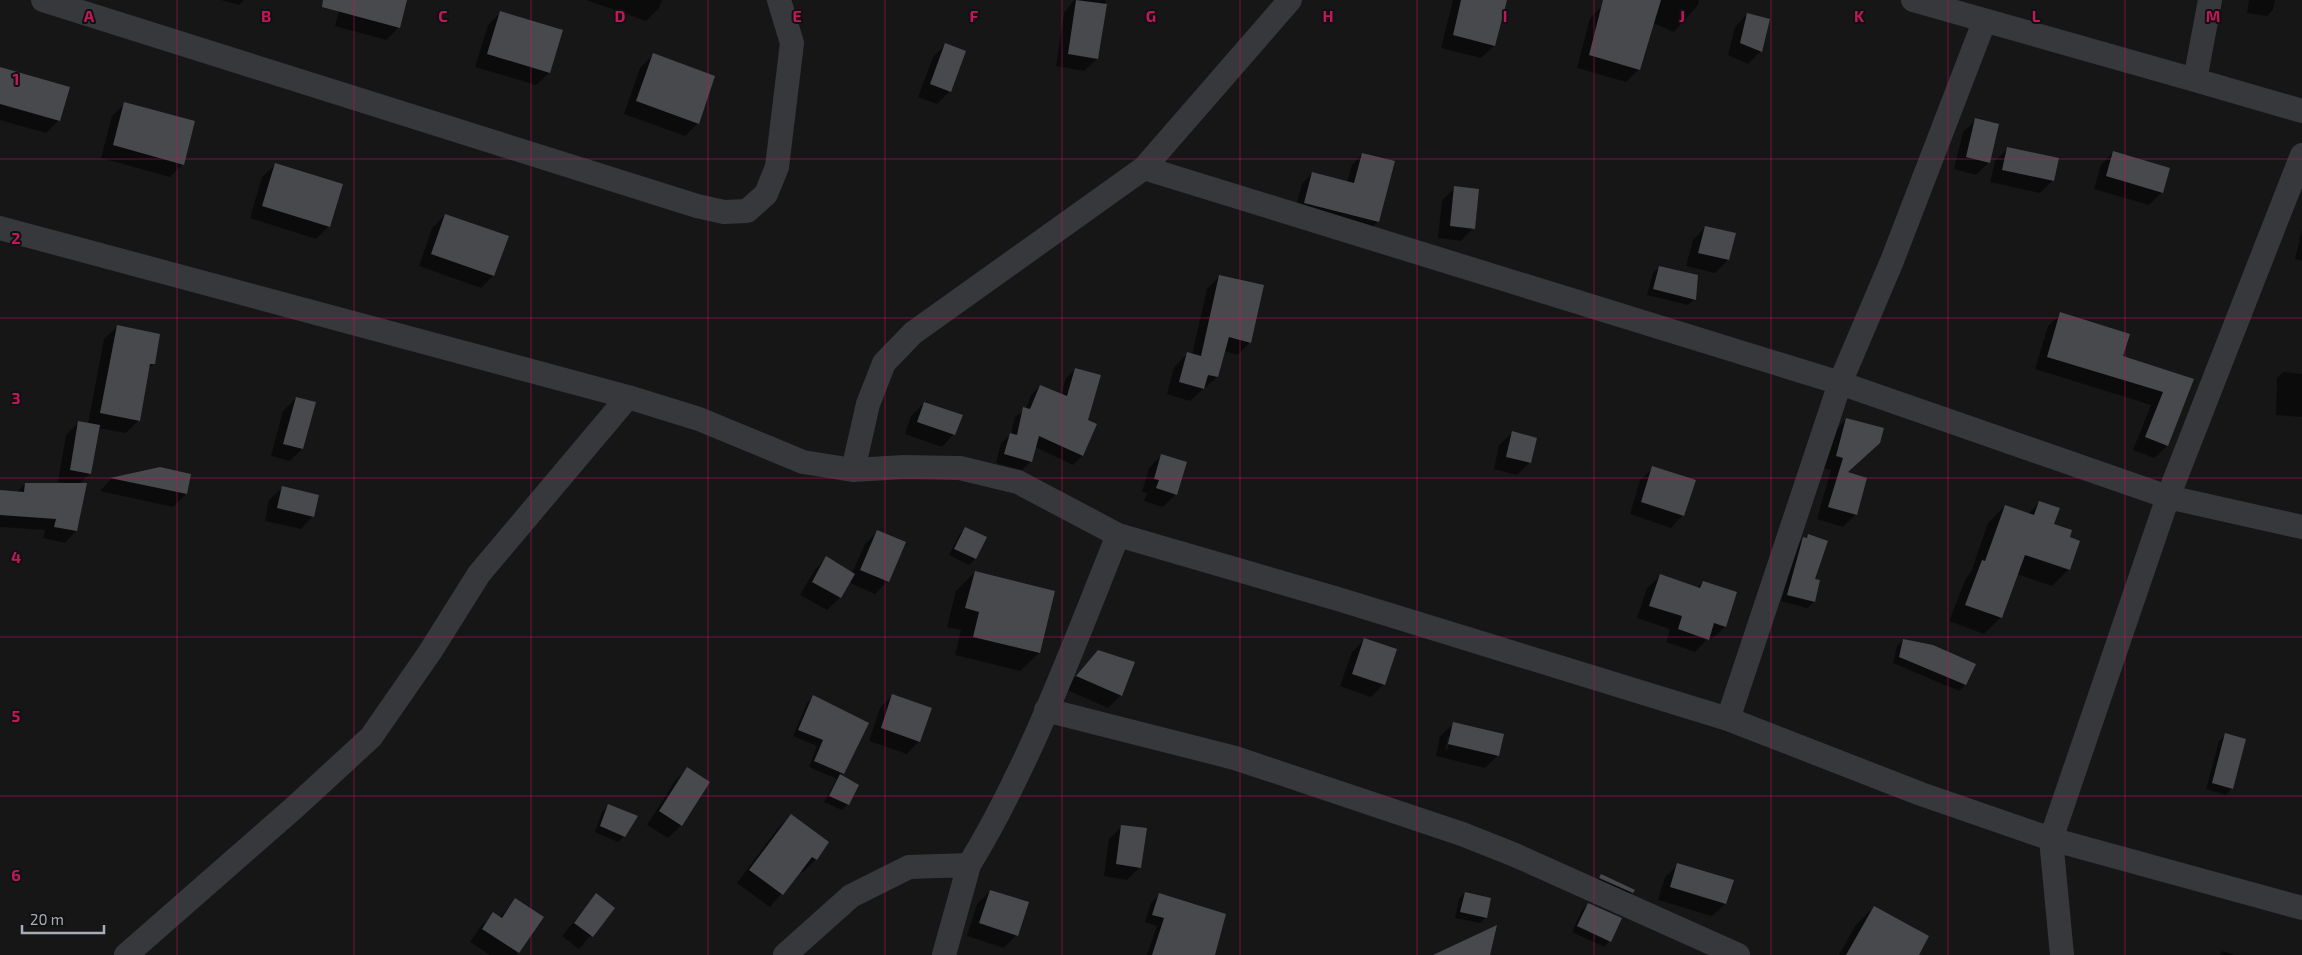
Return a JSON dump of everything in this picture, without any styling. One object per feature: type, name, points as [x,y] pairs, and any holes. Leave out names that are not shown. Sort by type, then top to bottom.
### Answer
[{"type":"street","points":[[43,0],[660,195],[724,212],[747,211],[766,194],[778,167],[792,43],[779,0]]},
{"type":"street","points":[[853,470],[868,404],[884,363],[913,333],[1144,168],[1290,0]]},
{"type":"street","points":[[1912,0],[2302,111]]},
{"type":"street","points":[[2195,80],[2210,0]]},
{"type":"street","points":[[1728,720],[1840,383],[1892,261],[1984,22]]},
{"type":"street","points":[[2062,955],[2051,839],[2168,497],[2302,155]]},
{"type":"street","points":[[1144,168],[1840,383],[2168,497],[2302,527]]},
{"type":"street","points":[[0,228],[628,397],[699,419],[803,462],[853,470],[904,467],[960,468],[1018,482],[1118,535],[1338,599],[1728,720],[1921,794],[2051,839],[2302,908]]},
{"type":"street","points":[[126,955],[295,807],[371,737],[430,652],[479,574],[628,397]]},
{"type":"street","points":[[944,955],[969,865],[987,835],[1046,710],[1118,535]]},
{"type":"street","points":[[1046,710],[1235,758],[1462,834],[1515,855],[1738,955]]},
{"type":"street","points":[[785,955],[851,896],[909,867],[969,865]]},
{"type":"building","points":[[323,0],[407,0],[400,28],[322,7]]},
{"type":"building","points":[[1076,0],[1107,4],[1098,59],[1068,54]]},
{"type":"building","points":[[1461,0],[1507,0],[1495,46],[1453,35]]},
{"type":"building","points":[[1603,0],[1661,0],[1640,70],[1589,55]]},
{"type":"building","points":[[500,11],[563,30],[550,73],[487,54]]},
{"type":"building","points":[[1747,13],[1770,19],[1762,52],[1740,43]]},
{"type":"building","points":[[945,43],[966,51],[951,92],[930,84]]},
{"type":"building","points":[[653,53],[715,76],[699,124],[636,101]]},
{"type":"building","points":[[0,67],[70,87],[60,121],[0,104]]},
{"type":"building","points":[[124,102],[195,121],[184,165],[113,145]]},
{"type":"building","points":[[1975,118],[1999,124],[1990,163],[1966,157]]},
{"type":"building","points":[[2007,147],[2059,158],[2054,181],[2002,170]]},
{"type":"building","points":[[2113,151],[2170,168],[2163,193],[2106,176]]},
{"type":"building","points":[[1362,153],[1395,161],[1379,222],[1304,203],[1312,172],[1354,183]]},
{"type":"building","points":[[275,163],[343,184],[330,227],[262,206]]},
{"type":"building","points":[[1454,186],[1479,189],[1475,229],[1450,226]]},
{"type":"building","points":[[445,214],[509,236],[494,276],[431,254]]},
{"type":"building","points":[[1705,226],[1736,233],[1729,260],[1698,253]]},
{"type":"building","points":[[1659,266],[1698,275],[1696,300],[1653,289]]},
{"type":"building","points":[[1219,275],[1264,285],[1251,343],[1229,337],[1218,377],[1208,375],[1204,389],[1179,382],[1187,352],[1201,356]]},
{"type":"building","points":[[2060,312],[2130,334],[2123,356],[2194,379],[2168,446],[2145,437],[2163,392],[2047,357]]},
{"type":"building","points":[[117,325],[160,334],[155,364],[150,364],[140,421],[100,413]]},
{"type":"building","points":[[1075,368],[1101,375],[1088,420],[1097,424],[1083,456],[1039,436],[1032,462],[1004,454],[1010,433],[1017,435],[1023,407],[1030,409],[1040,385],[1067,396]]},
{"type":"building","points":[[296,397],[316,402],[303,449],[283,444]]},
{"type":"building","points":[[924,402],[963,415],[955,435],[917,422]]},
{"type":"building","points":[[1846,418],[1884,428],[1880,443],[1848,472],[1867,478],[1857,515],[1828,507],[1843,458],[1836,456]]},
{"type":"building","points":[[78,421],[100,425],[91,474],[70,470]]},
{"type":"building","points":[[1512,431],[1537,438],[1531,463],[1506,457]]},
{"type":"building","points":[[1161,454],[1187,462],[1177,495],[1156,488],[1159,480],[1154,479]]},
{"type":"building","points":[[1652,466],[1696,480],[1684,516],[1641,502]]},
{"type":"building","points":[[160,467],[191,474],[187,494],[110,478]]},
{"type":"building","points":[[25,483],[87,483],[77,531],[54,527],[56,519],[0,515],[0,490],[24,492]]},
{"type":"building","points":[[282,486],[319,495],[314,517],[277,508]]},
{"type":"building","points":[[2039,501],[2060,508],[2054,524],[2072,530],[2070,537],[2080,541],[2070,570],[2025,555],[2002,618],[1965,605],[1982,560],[1985,561],[2005,505],[2034,515]]},
{"type":"building","points":[[965,527],[987,537],[976,559],[954,549]]},
{"type":"building","points":[[877,530],[906,542],[889,582],[860,570]]},
{"type":"building","points":[[1808,534],[1828,541],[1815,579],[1820,580],[1815,602],[1787,595],[1803,537],[1807,538]]},
{"type":"building","points":[[826,556],[855,574],[841,598],[812,582]]},
{"type":"building","points":[[975,571],[1055,591],[1040,653],[973,637],[979,612],[965,608]]},
{"type":"building","points":[[1660,574],[1700,588],[1703,581],[1737,592],[1726,627],[1714,623],[1709,640],[1678,629],[1682,616],[1649,606]]},
{"type":"building","points":[[1364,638],[1397,649],[1385,685],[1352,674]]},
{"type":"building","points":[[1903,639],[1933,645],[1976,664],[1966,685],[1899,657]]},
{"type":"building","points":[[1098,650],[1135,662],[1122,696],[1076,676]]},
{"type":"building","points":[[892,694],[932,708],[920,742],[881,728]]},
{"type":"building","points":[[813,695],[869,723],[844,774],[814,761],[823,740],[798,730]]},
{"type":"building","points":[[1453,722],[1504,734],[1499,756],[1448,744]]},
{"type":"building","points":[[2225,733],[2246,739],[2233,789],[2212,783]]},
{"type":"building","points":[[687,767],[710,782],[682,826],[659,811]]},
{"type":"building","points":[[840,774],[859,785],[849,805],[829,796]]},
{"type":"building","points":[[608,804],[638,816],[625,837],[600,826]]},
{"type":"building","points":[[791,814],[829,842],[817,860],[812,857],[783,895],[749,870]]},
{"type":"building","points":[[1121,825],[1147,828],[1141,868],[1116,864]]},
{"type":"building","points":[[1677,863],[1734,880],[1726,904],[1670,887]]},
{"type":"building","points":[[1601,874],[1635,890],[1633,893],[1599,878]]},
{"type":"building","points":[[990,890],[1029,902],[1018,936],[979,923]]},
{"type":"building","points":[[1465,892],[1491,898],[1487,918],[1460,912]]},
{"type":"building","points":[[596,893],[615,908],[593,937],[574,923]]},
{"type":"building","points":[[1159,893],[1226,914],[1215,955],[1152,955],[1164,918],[1152,915]]},
{"type":"building","points":[[515,898],[544,917],[519,953],[482,929],[493,912],[502,918]]},
{"type":"building","points":[[1588,903],[1622,918],[1611,942],[1577,926]]},
{"type":"building","points":[[1874,906],[1929,936],[1919,955],[1846,955]]},
{"type":"building","points":[[1497,925],[1490,955],[1433,955]]}]
